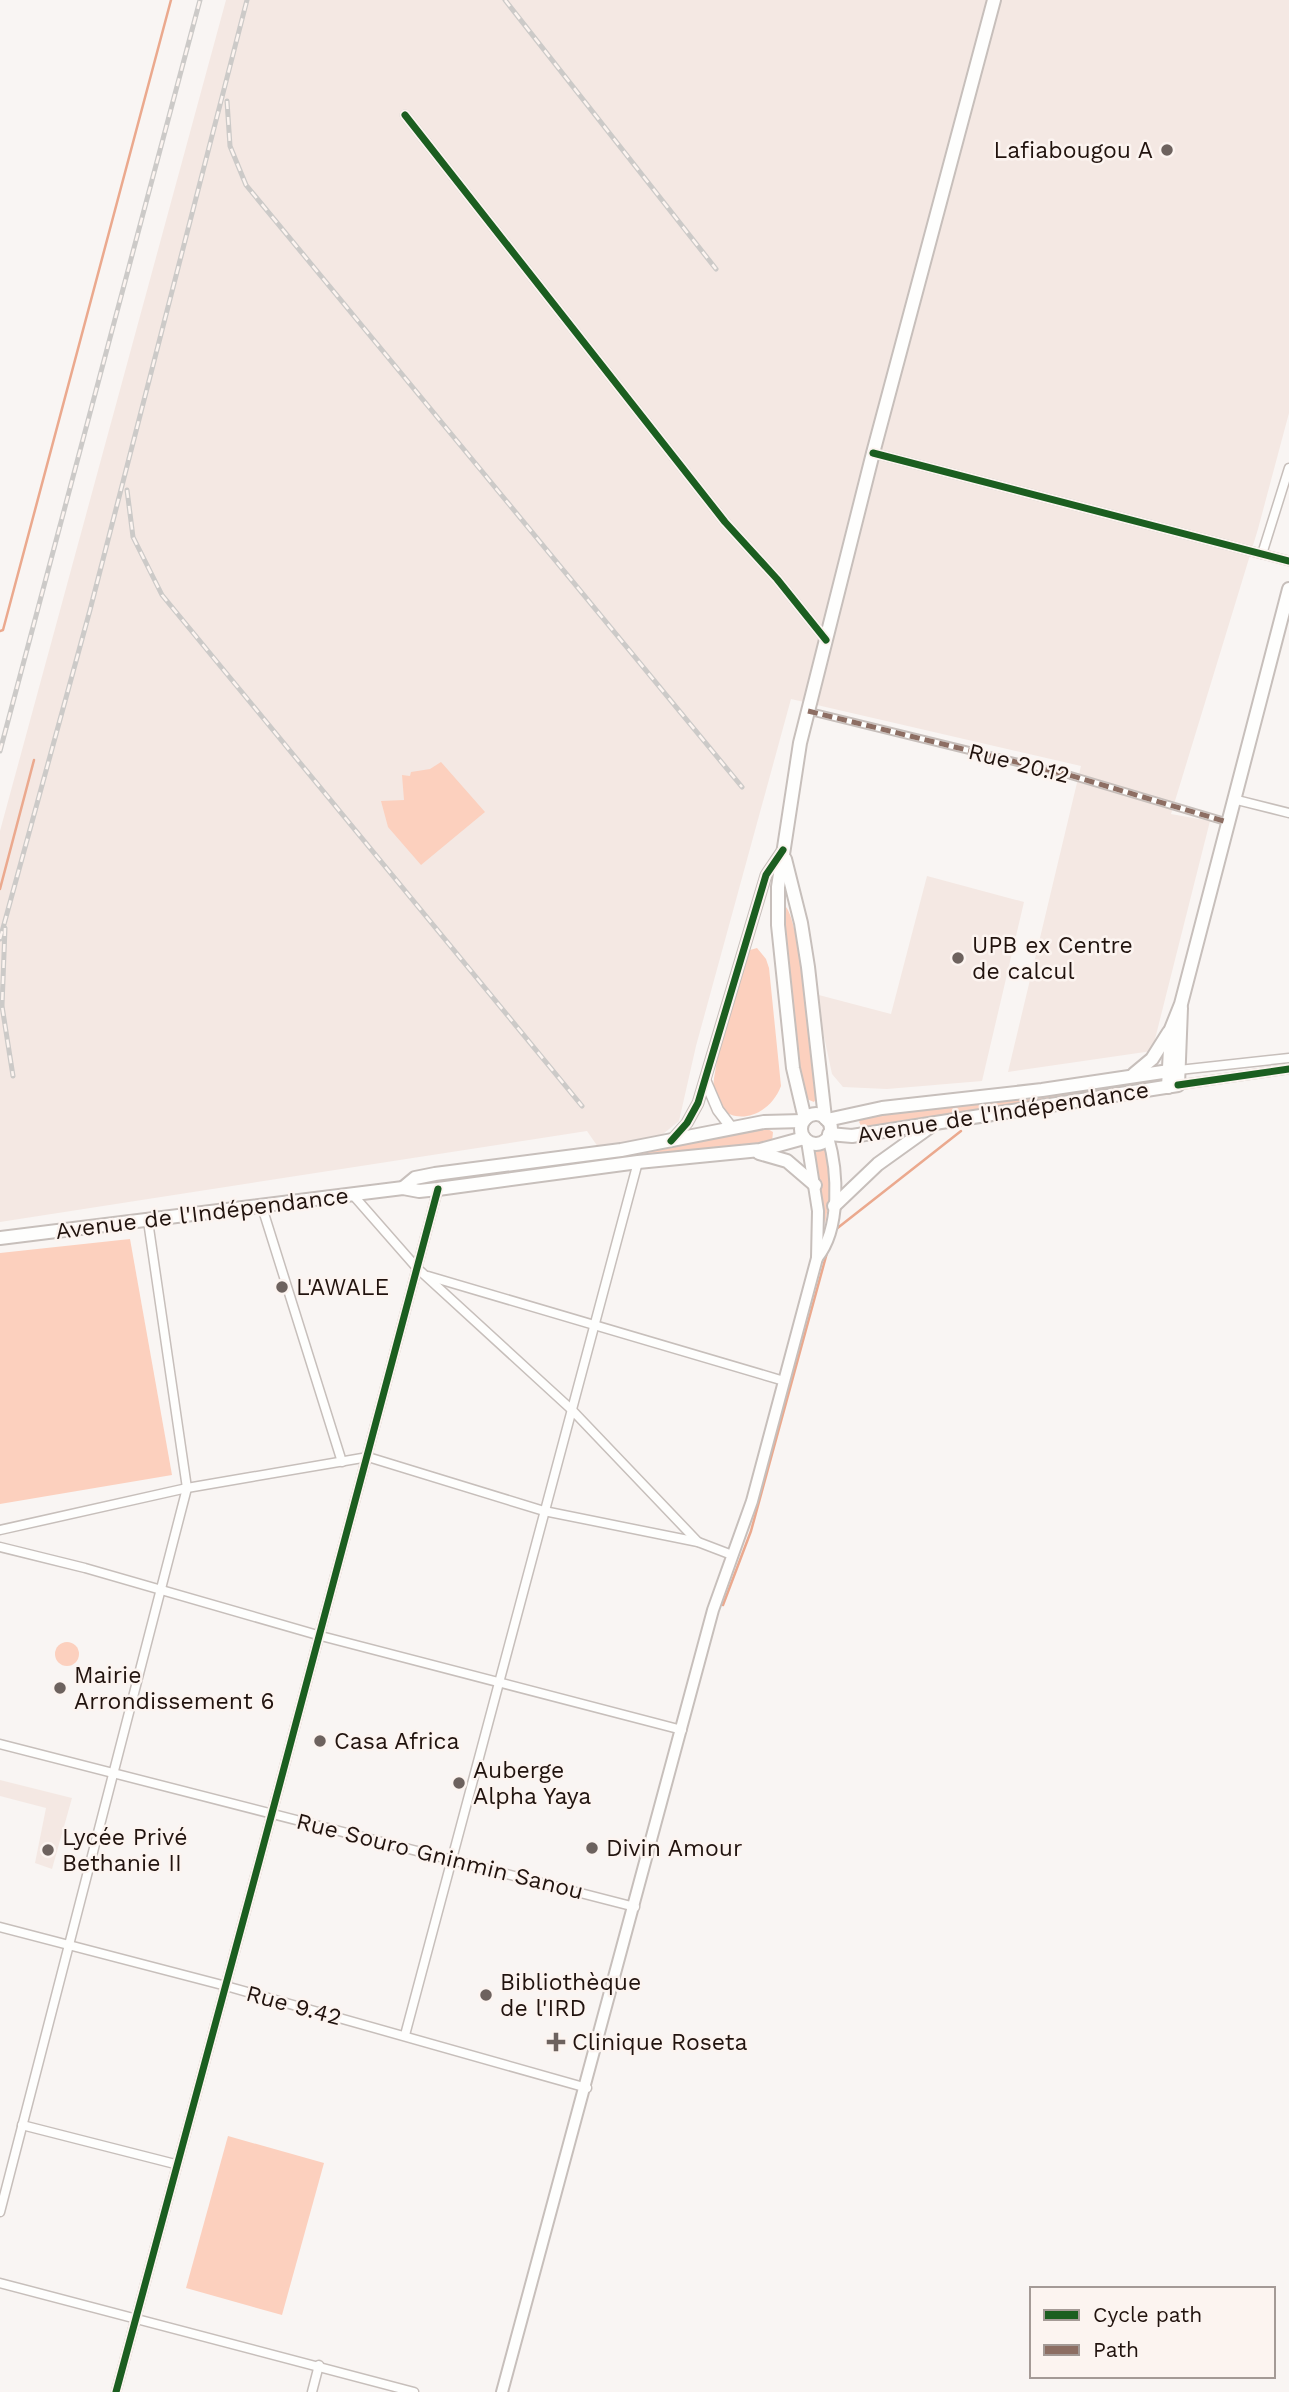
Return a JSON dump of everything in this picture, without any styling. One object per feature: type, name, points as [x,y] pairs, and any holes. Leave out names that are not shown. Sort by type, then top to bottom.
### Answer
[{"type":"highway","points":[[783,850],[801,923],[808,967],[828,1136],[818,1143],[806,1140],[801,1130],[804,1120],[793,1068],[778,925],[783,850],[800,743],[873,453],[995,0]]},
{"type":"highway","name":"Avenue de l'Indépendance","points":[[1171,1029],[1181,1004],[1289,589]]},
{"type":"highway","name":"Avenue de l'Indépendance","points":[[828,1136],[852,1136],[1173,1086],[1181,1004]]},
{"type":"highway","points":[[1171,1029],[1174,1071]]},
{"type":"highway","points":[[1128,1078],[1152,1059],[1171,1029]]},
{"type":"highway","name":"Avenue de l'Indépendance","points":[[826,1119],[882,1108],[1174,1071]]},
{"type":"highway","points":[[804,1120],[815,1114],[826,1119]]},
{"type":"highway","name":"Avenue de l'Indépendance","points":[[403,1188],[415,1178],[435,1174],[671,1141],[731,1127],[804,1120]]},
{"type":"highway","points":[[834,1206],[877,1164],[937,1122]]},
{"type":"highway","name":"Avenue de l'Indépendance","points":[[0,1238],[262,1208],[403,1188],[419,1191],[438,1189],[638,1162],[744,1152],[806,1140]]},
{"type":"highway","points":[[744,1152],[767,1154],[787,1161],[815,1185]]},
{"type":"main road","points":[[817,1258],[824,1249],[834,1206],[837,1173],[828,1136]]},
{"type":"main road","points":[[502,2392],[587,2088],[713,1610],[752,1502],[817,1258],[818,1211],[806,1140]]},
{"type":"street","points":[[405,115],[725,522],[777,579],[826,640]]},
{"type":"street","points":[[873,453],[1289,561]]},
{"type":"street","points":[[1262,554],[1289,468]]},
{"type":"street","name":"Rue 20.12","points":[[808,711],[1069,775],[1227,822]]},
{"type":"street","points":[[1233,799],[1289,813]]},
{"type":"street","points":[[671,1141],[688,1123],[706,1083],[766,875],[783,850]]},
{"type":"street","points":[[1174,1071],[1289,1058]]},
{"type":"street","points":[[1173,1086],[1289,1069]]},
{"type":"street","points":[[706,1083],[718,1110],[731,1127]]},
{"type":"street","points":[[405,2035],[638,1162]]},
{"type":"street","points":[[116,2392],[175,2164],[274,1814],[438,1189]]},
{"type":"street","points":[[353,1195],[417,1268],[572,1410],[698,1542]]},
{"type":"street","points":[[262,1208],[342,1462]]},
{"type":"street","points":[[0,2212],[187,1488],[148,1221]]},
{"type":"street","points":[[425,1275],[784,1381]]},
{"type":"street","points":[[0,1530],[187,1488],[368,1457],[544,1511],[698,1542],[732,1555]]},
{"type":"street","points":[[0,1547],[321,1636],[682,1730]]},
{"type":"street","name":"Rue Souro Gninmin Sanou","points":[[0,1744],[635,1907]]},
{"type":"street","name":"Rue 9.42","points":[[0,1927],[405,2035],[587,2088]]},
{"type":"street","points":[[22,2125],[175,2164]]},
{"type":"street","points":[[0,2283],[414,2392]]},
{"type":"street","points":[[312,2392],[319,2365]]},
{"type":"shaded area","points":[[226,0],[1289,0],[1289,413],[1258,529],[1171,814],[1210,821],[1152,1051],[1008,1072],[1081,766],[791,699],[696,1046],[679,1121],[663,1134],[598,1147],[587,1131],[0,1222],[0,831]]},
{"type":"shaded area","points":[[441,762],[485,812],[421,865],[388,827],[381,801],[404,800],[402,775],[410,776],[411,772],[430,769]]},
{"type":"shaded area","name":"UPB ex Centre de calcul","points":[[927,876],[1024,902],[982,1081],[887,1089],[843,1087],[832,1074],[815,994],[891,1014]]},
{"type":"shaded area","points":[[785,906],[796,935],[806,993],[820,1092],[814,1102],[802,1097],[782,908]]},
{"type":"shaded area","points":[[757,948],[769,968],[781,1086],[763,1110],[739,1116],[728,1114],[720,1106],[714,1094],[714,1078],[746,956],[750,950]]},
{"type":"shaded area","points":[[1160,1079],[1160,1082],[863,1129],[859,1122],[865,1114],[994,1103]]},
{"type":"shaded area","points":[[766,1128],[773,1132],[772,1142],[458,1180],[631,1154]]},
{"type":"shaded area","points":[[826,1147],[832,1183],[825,1224],[811,1150]]},
{"type":"shaded area","points":[[130,1239],[172,1475],[0,1504],[0,1253]]},
{"type":"shaded area","points":[[67,1642],[75,1646],[79,1654],[75,1662],[67,1666],[59,1662],[55,1654],[59,1646]]},
{"type":"shaded area","points":[[0,1780],[72,1798],[52,1869],[35,1863],[46,1808],[0,1796]]},
{"type":"shaded area","points":[[228,2136],[324,2163],[282,2315],[186,2288]]},
{"type":"waterway","points":[[0,631],[3,630],[171,0]]},
{"type":"waterway","points":[[0,889],[34,760]]},
{"type":"waterway","points":[[835,1230],[961,1131]]},
{"type":"waterway","points":[[723,1605],[751,1531],[828,1249]]},
{"type":"railway","points":[[0,751],[200,0]]},
{"type":"railway","points":[[0,939],[90,610],[247,0]]},
{"type":"railway","points":[[505,0],[716,269]]},
{"type":"railway","points":[[227,101],[230,146],[246,185],[742,787]]},
{"type":"railway","points":[[127,490],[133,537],[162,595],[582,1106]]},
{"type":"railway","points":[[5,928],[2,1006],[13,1076]]},
{"type":"marked path","points":[[808,711],[1069,775],[1227,822]]},
{"type":"cycle path","points":[[405,115],[725,522],[777,579],[826,640]]},
{"type":"cycle path","points":[[873,453],[1289,561]]},
{"type":"cycle path","points":[[671,1141],[687,1123],[698,1103],[766,875],[783,850]]},
{"type":"cycle path","points":[[1178,1085],[1289,1069]]},
{"type":"cycle path","points":[[116,2392],[438,1189]]},
{"type":"place","name":"Lafiabougou A","points":[[1167,150]]},
{"type":"place","name":"UPB ex Centre de calcul","points":[[958,958]]},
{"type":"place","name":"L'AWALE","points":[[282,1287]]},
{"type":"place","name":"Mairie Arrondissement 6","points":[[60,1688]]},
{"type":"place","name":"Casa Africa","points":[[320,1741]]},
{"type":"place","name":"Auberge Alpha Yaya","points":[[459,1783]]},
{"type":"place","name":"Divin Amour","points":[[592,1848]]},
{"type":"place","name":"Lycée Privé Bethanie II","points":[[48,1850]]},
{"type":"place","name":"Bibliothèque de l'IRD","points":[[486,1995]]},
{"type":"place","name":"Clinique Roseta","points":[[556,2042]]}]
